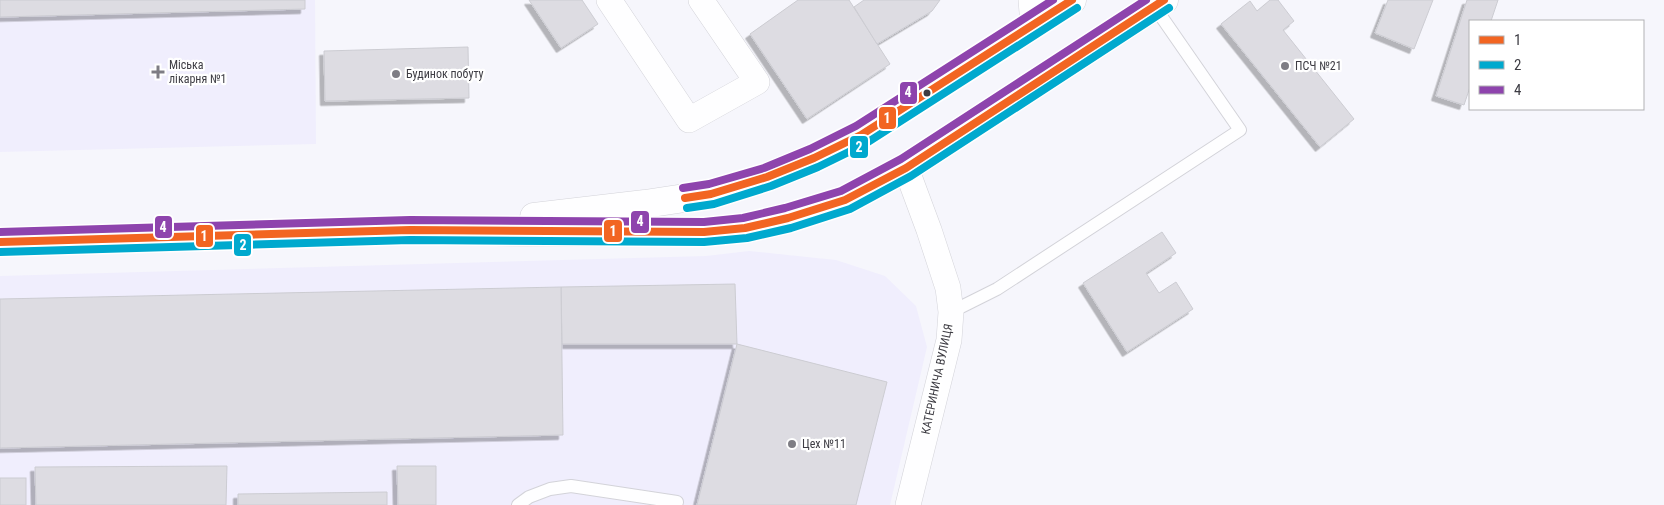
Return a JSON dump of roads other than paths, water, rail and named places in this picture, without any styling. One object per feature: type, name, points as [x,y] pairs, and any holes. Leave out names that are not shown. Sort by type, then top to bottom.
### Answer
[{"type":"main road","points":[[410,230],[581,212],[712,194],[767,177],[814,158],[860,135],[1032,12],[1072,0]]},
{"type":"main road","points":[[0,242],[410,230],[694,232],[745,228],[788,218],[845,200],[906,168],[1159,3]]},
{"type":"street","points":[[609,0],[689,120],[757,82],[701,0]]},
{"type":"street","name":"КАТЕРИНИЧА ВУЛИЦЯ","points":[[906,168],[948,288],[951,312],[949,340],[908,505]]},
{"type":"lane","points":[[951,312],[998,289],[1240,130],[1159,3]]},
{"type":"lane","points":[[518,505],[528,497],[550,489],[571,486],[677,502],[676,505]]},
{"type":"place","name":"ПСЧ №21","points":[[1285,66]]},
{"type":"place","name":"Міська лікарня №1","points":[[158,72]]},
{"type":"place","name":"Будинок побуту","points":[[396,74]]},
{"type":"place","name":"Цех №11","points":[[792,444]]}]
